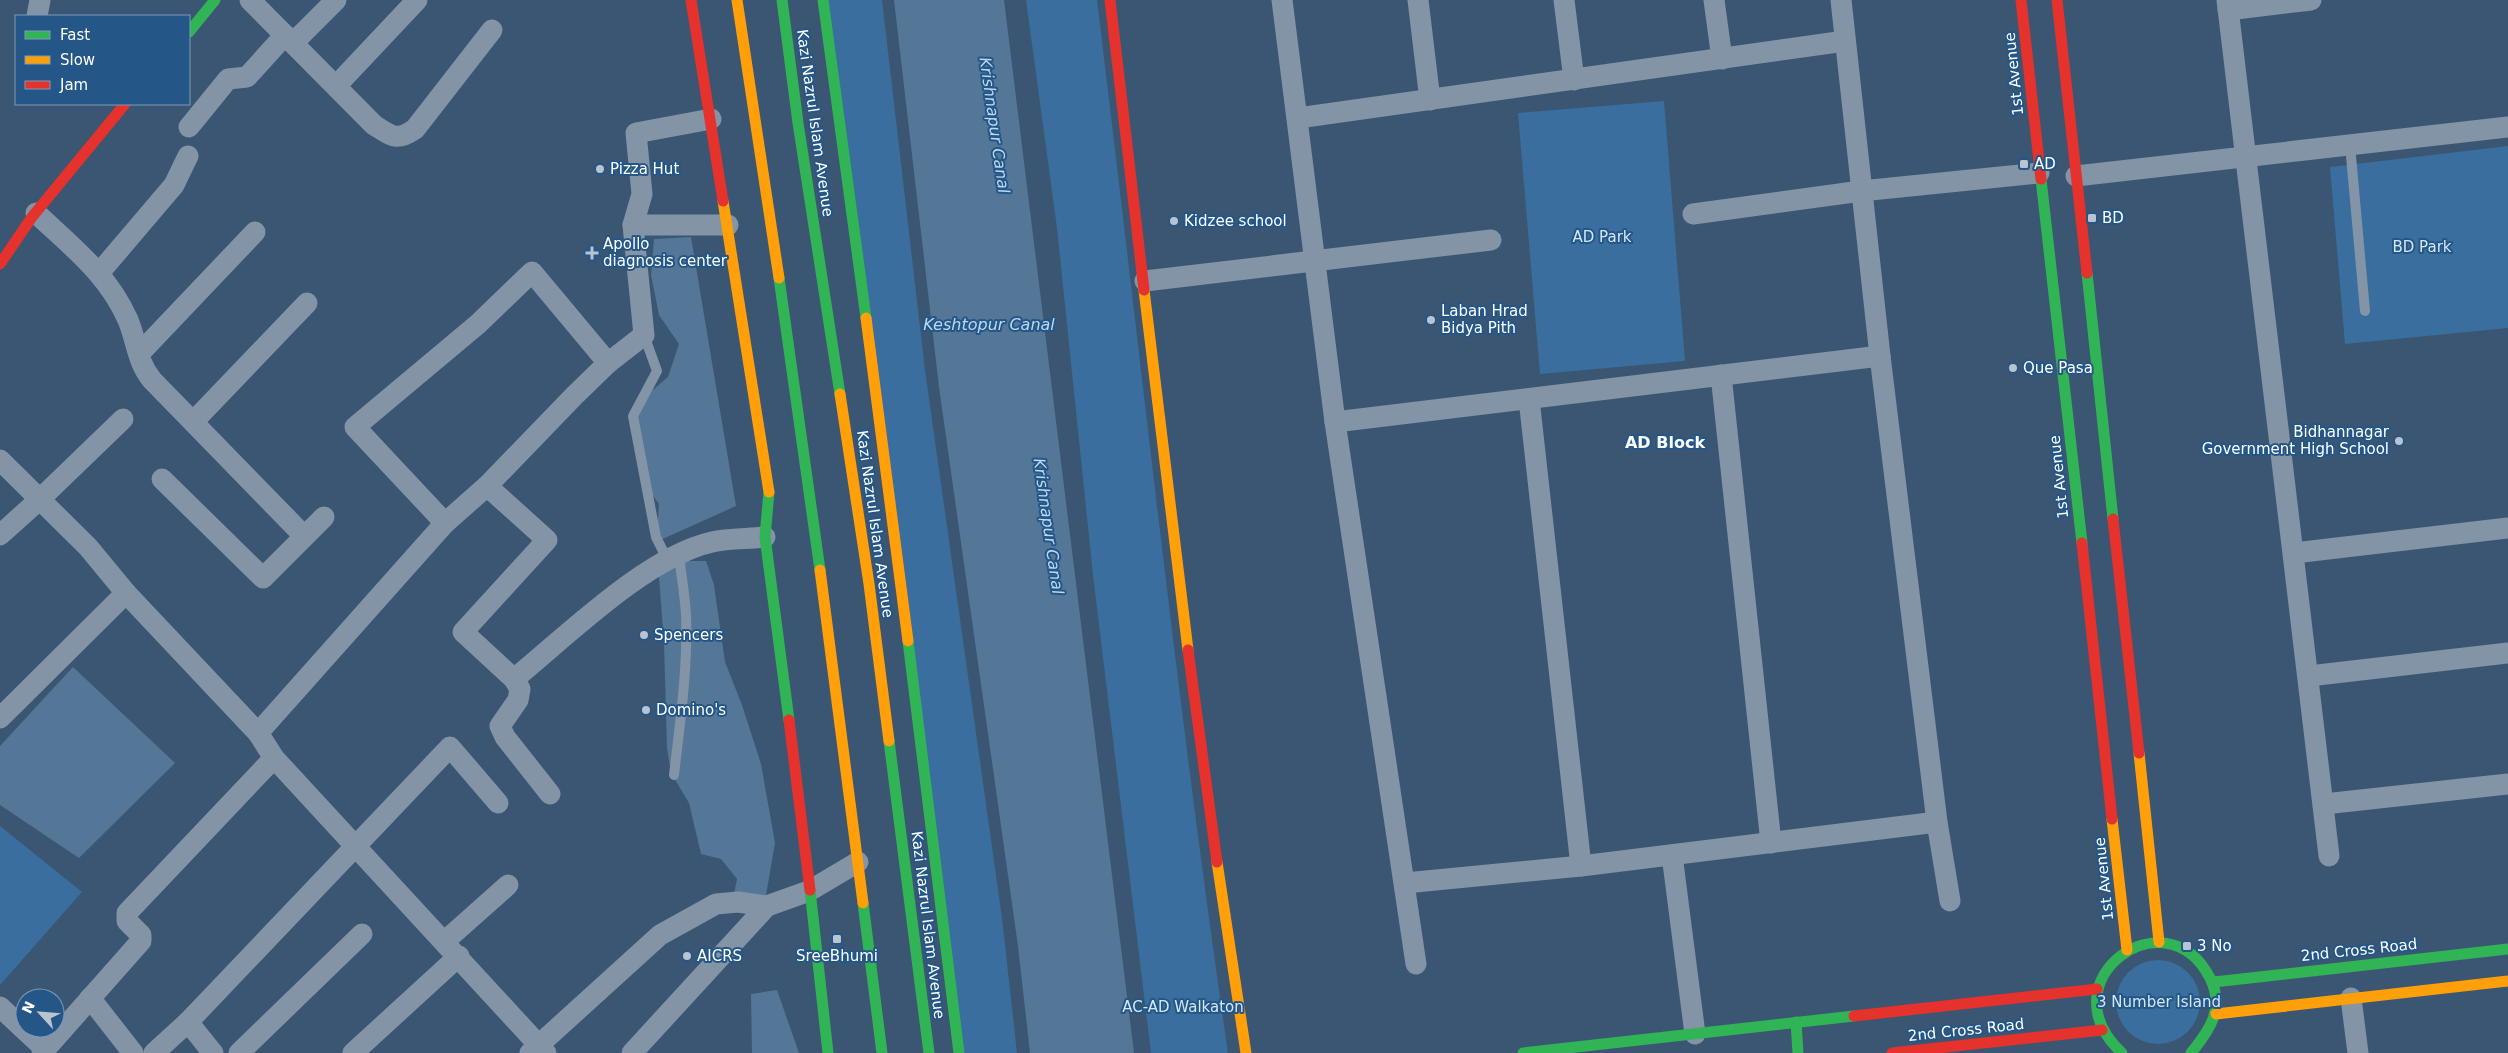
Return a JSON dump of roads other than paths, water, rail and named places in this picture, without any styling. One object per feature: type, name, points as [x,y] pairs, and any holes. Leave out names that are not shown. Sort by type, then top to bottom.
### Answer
[{"type":"street","points":[[37,15],[40,0]]},
{"type":"street","points":[[190,31],[215,0]]},
{"type":"street","points":[[250,0],[374,125],[397,138],[403,137],[415,129],[492,30]]},
{"type":"street","points":[[189,126],[228,78],[247,77],[336,0]]},
{"type":"street","points":[[336,86],[417,0]]},
{"type":"street","points":[[691,0],[769,486],[765,537],[803,828],[828,1053]]},
{"type":"street","points":[[737,0],[761,134],[882,1053]]},
{"type":"street","name":"Kazi Nazrul Islam Avenue","points":[[782,0],[794,124],[869,584],[929,1053]]},
{"type":"street","name":"Kazi Nazrul Islam Avenue","points":[[823,0],[895,534],[959,1053]]},
{"type":"street","points":[[1110,0],[1191,677],[1223,910],[1246,1053]]},
{"type":"street","points":[[1282,0],[1335,422],[1416,964]]},
{"type":"street","points":[[1418,0],[1430,100]]},
{"type":"street","points":[[1564,0],[1574,80]]},
{"type":"street","points":[[1714,0],[1722,59]]},
{"type":"street","points":[[1841,0],[1880,356],[1938,822],[1950,901]]},
{"type":"street","name":"1st Avenue","points":[[2021,0],[2127,950]]},
{"type":"street","points":[[2057,0],[2160,942]]},
{"type":"street","points":[[2311,0],[2228,5],[2329,856]]},
{"type":"street","points":[[1298,118],[1845,41]]},
{"type":"street","points":[[0,264],[36,213],[124,105]]},
{"type":"street","points":[[258,733],[445,523],[487,486],[608,363],[644,334],[633,225],[642,194],[636,133],[711,119]]},
{"type":"street","points":[[2076,176],[2508,127]]},
{"type":"street","points":[[100,272],[174,184],[188,156]]},
{"type":"street","points":[[1693,214],[1861,191],[2040,173]]},
{"type":"street","points":[[36,213],[100,272],[128,320],[142,367],[304,536]]},
{"type":"street","points":[[633,225],[728,225]]},
{"type":"street","points":[[139,354],[255,232]]},
{"type":"street","points":[[1145,282],[1490,240]]},
{"type":"street","points":[[445,523],[355,426],[478,324],[532,272],[608,363]]},
{"type":"street","points":[[193,422],[307,303]]},
{"type":"street","points":[[1335,422],[1880,356]]},
{"type":"street","points":[[1721,375],[1771,842]]},
{"type":"street","points":[[1529,399],[1581,866]]},
{"type":"street","points":[[0,535],[40,500],[123,419]]},
{"type":"street","points":[[0,460],[88,548],[126,593],[258,733],[274,758],[452,949],[538,1050],[660,935],[716,904],[738,902],[767,906],[809,891],[858,862]]},
{"type":"street","points":[[162,479],[263,578],[324,517]]},
{"type":"street","points":[[487,486],[547,540],[463,632],[514,679],[520,689],[518,700],[500,726],[505,737],[550,794]]},
{"type":"street","points":[[2294,553],[2508,528]]},
{"type":"street","points":[[514,679],[628,585],[673,556],[712,542],[765,537]]},
{"type":"street","points":[[0,718],[126,593]]},
{"type":"street","points":[[2309,676],[2508,653]]},
{"type":"street","points":[[154,1053],[188,1022],[450,747],[498,803]]},
{"type":"street","points":[[0,1007],[43,1051],[143,938],[127,921],[127,913],[274,758]]},
{"type":"street","points":[[2324,804],[2508,784]]},
{"type":"street","points":[[1405,883],[1581,866],[1938,822]]},
{"type":"street","points":[[1672,855],[1695,1034]]},
{"type":"street","points":[[353,1053],[452,949],[508,885]]},
{"type":"street","points":[[632,1053],[767,906]]},
{"type":"street","points":[[239,1053],[362,934]]},
{"type":"street","points":[[2122,1053],[2112,1044],[2102,1030],[2096,1010],[2097,989],[2108,966],[2127,950],[2143,944],[2160,942],[2183,948],[2202,962],[2214,982],[2217,998],[2216,1014],[2212,1029],[2203,1042],[2191,1053]]},
{"type":"street","name":"2nd Cross Road","points":[[2214,982],[2508,948]]},
{"type":"street","points":[[2417,959],[2421,982]]},
{"type":"street","points":[[2216,1014],[2351,998],[2421,982],[2508,981]]},
{"type":"street","points":[[1523,1053],[1562,1051],[1796,1022],[2097,989]]},
{"type":"street","points":[[90,998],[133,1053]]},
{"type":"street","points":[[2351,998],[2358,1053]]},
{"type":"street","points":[[188,1022],[213,1053]]},
{"type":"street","points":[[1796,1022],[1798,1053]]},
{"type":"street","name":"2nd Cross Road","points":[[1892,1053],[2102,1030]]},
{"type":"lane","points":[[2350,145],[2365,311]]},
{"type":"lane","points":[[644,334],[657,371],[635,408],[633,416],[656,537],[673,556],[686,616],[685,652],[674,775]]},
{"type":"water","points":[[894,0],[1004,0],[1134,1053],[1030,1053],[1018,946],[939,387]]},
{"type":"water","points":[[691,237],[736,506],[656,542],[659,504],[651,493],[632,411],[668,377],[679,344],[659,315],[651,275],[654,239]]},
{"type":"water","points":[[680,561],[706,561],[714,585],[725,662],[742,705],[761,764],[775,843],[766,895],[734,894],[737,879],[721,859],[701,854],[689,803],[671,773],[667,748],[664,643],[659,577]]},
{"type":"water","points":[[73,667],[175,763],[79,858],[0,805],[0,746]]},
{"type":"water","points":[[777,990],[799,1053],[752,1053],[751,994]]},
{"type":"place","name":"AD","points":[[2024,164]]},
{"type":"place","name":"Pizza Hut","points":[[600,169]]},
{"type":"place","name":"BD","points":[[2092,218]]},
{"type":"place","name":"Kidzee school","points":[[1174,221]]},
{"type":"place","name":"Apollo diagnosis center","points":[[592,253]]},
{"type":"place","name":"Laban Hrad Bidya Pith","points":[[1431,320]]},
{"type":"place","name":"Que Pasa","points":[[2013,368]]},
{"type":"place","name":"Bidhannagar Government High School","points":[[2399,441]]},
{"type":"place","name":"Spencers","points":[[644,635]]},
{"type":"place","name":"Domino's","points":[[646,710]]},
{"type":"place","name":"SreeBhumi","points":[[837,939]]},
{"type":"place","name":"3 No","points":[[2187,946]]},
{"type":"place","name":"AICRS","points":[[687,956]]},
{"type":"district","name":"AD Block","points":[[1665,442]]},
{"type":"water label","name":"Krishnapur Canal","points":[[995,125]]},
{"type":"water label","name":"Keshtopur Canal","points":[[989,324]]},
{"type":"water label","name":"Krishnapur Canal","points":[[1049,526]]},
{"type":"park label","name":"AD Park","points":[[1602,237]]},
{"type":"park label","name":"BD Park","points":[[2422,247]]},
{"type":"park label","name":"3 Number Island","points":[[2159,1002]]},
{"type":"park label","name":"AC-AD Walkaton","points":[[1183,1007]]}]
